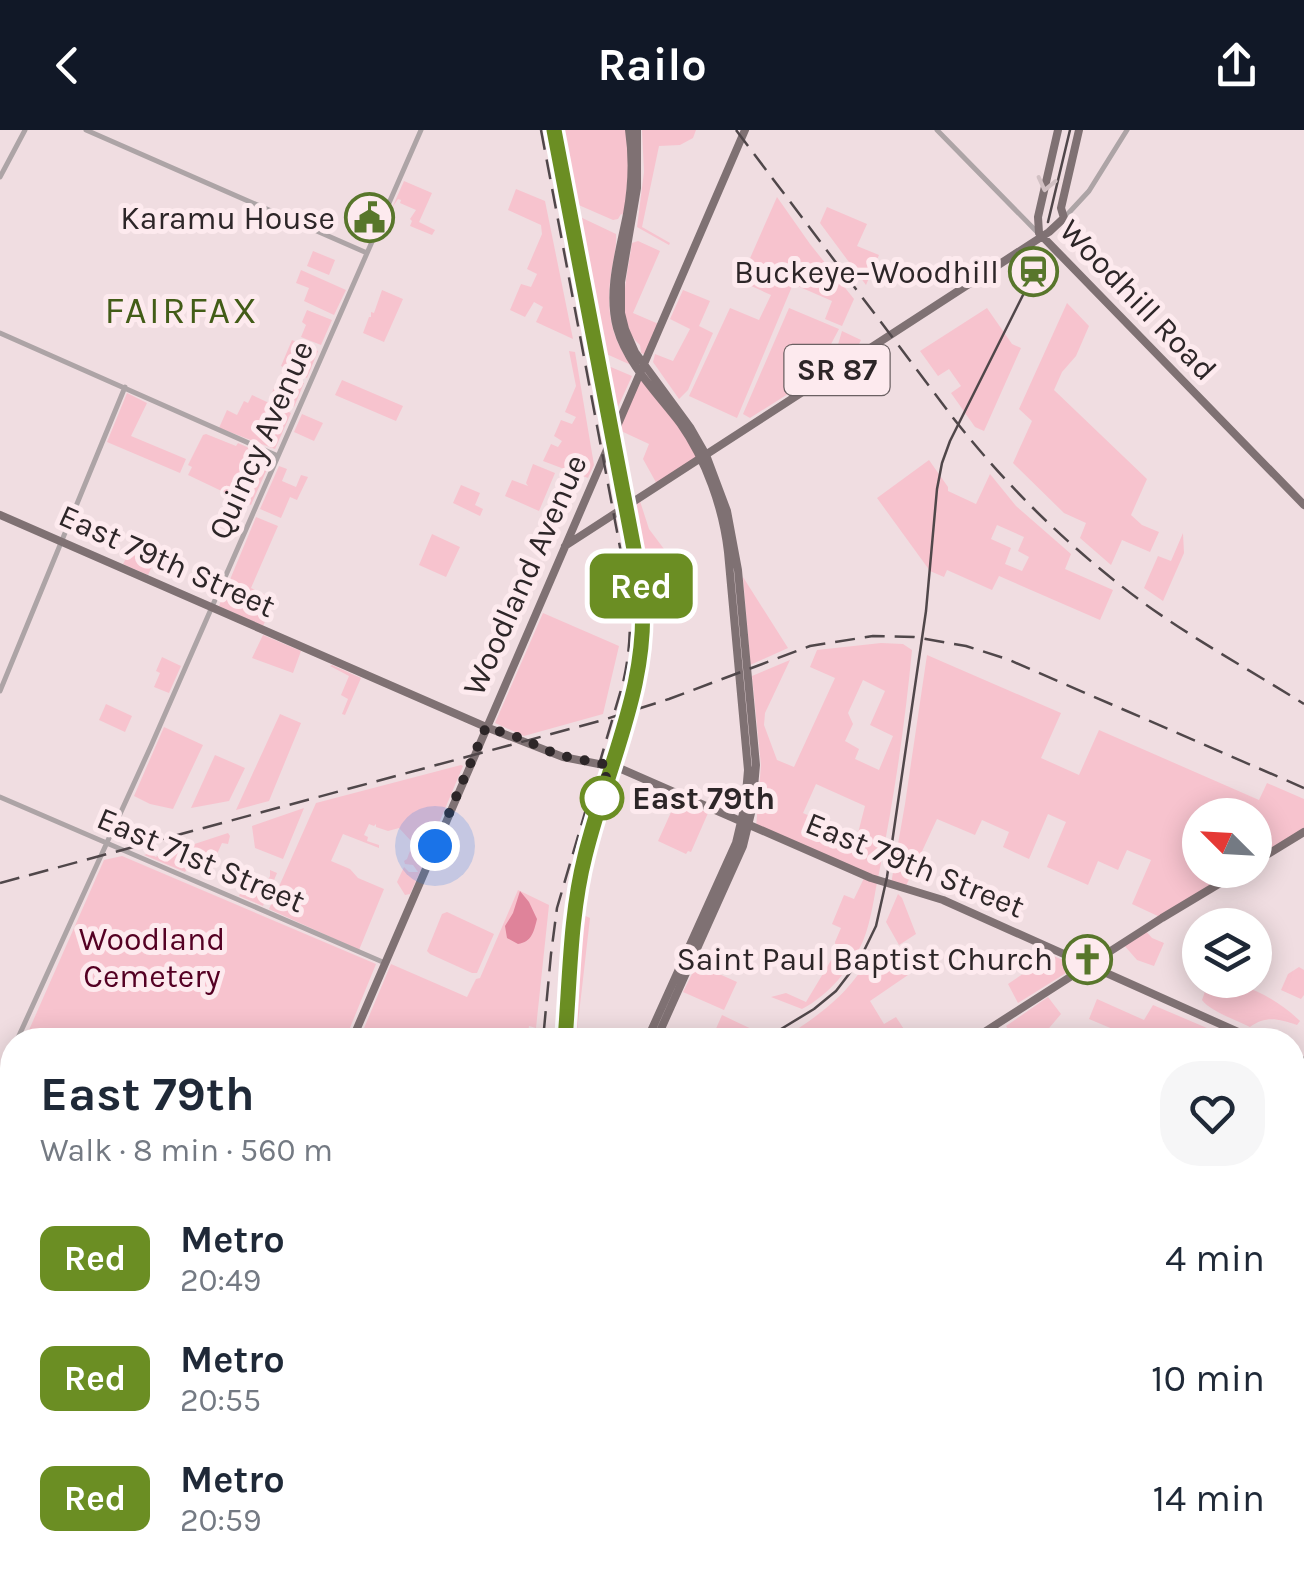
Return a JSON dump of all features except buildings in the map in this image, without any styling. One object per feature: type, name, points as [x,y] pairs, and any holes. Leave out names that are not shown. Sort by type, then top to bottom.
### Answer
[{"type":"main road","points":[[633,130],[638,169],[636,199],[620,296],[623,324],[643,368]]},
{"type":"main road","points":[[633,130],[629,202],[615,280],[619,333],[685,420],[727,511],[738,570],[756,758],[754,796],[736,864],[661,1028]]},
{"type":"main road","name":"Woodland Avenue","points":[[357,1028],[746,130]]},
{"type":"main road","points":[[1041,237],[1038,217],[1058,130]]},
{"type":"main road","points":[[1064,218],[1061,208],[1080,130]]},
{"type":"main road","points":[[1025,220],[1038,217]]},
{"type":"main road","name":"SR 87","points":[[565,546],[1041,237],[1064,218]]},
{"type":"main road","name":"Woodhill Road","points":[[1041,237],[1304,505]]},
{"type":"main road","points":[[633,347],[644,348],[653,343]]},
{"type":"main road","name":"East 79th Street","points":[[0,515],[486,727],[558,755],[616,767],[877,880],[943,900],[1229,1028]]},
{"type":"main road","points":[[652,1028],[746,823]]},
{"type":"main road","points":[[1272,852],[1304,832]]},
{"type":"main road","points":[[991,1028],[1213,888]]},
{"type":"street","points":[[0,178],[26,130]]},
{"type":"street","points":[[86,130],[367,253]]},
{"type":"street","name":"Quincy Avenue","points":[[22,1028],[107,844],[421,130]]},
{"type":"street","name":"Woodhill Road","points":[[937,130],[1041,237]]},
{"type":"street","points":[[1064,218],[1089,192],[1127,130]]},
{"type":"street","points":[[0,333],[278,456]]},
{"type":"street","points":[[0,691],[126,387]]},
{"type":"street","name":"East 71st Street","points":[[0,797],[385,963]]},
{"type":"green space","points":[[559,130],[627,130],[629,166],[624,215],[613,220],[574,203]]},
{"type":"green space","points":[[642,130],[696,130],[693,138],[680,145],[659,146],[642,227],[669,245],[637,227],[644,172]]},
{"type":"green space","points":[[404,181],[432,193],[419,222],[435,230],[432,235],[410,226],[416,210],[398,199],[392,208]]},
{"type":"green space","points":[[516,189],[545,201],[573,339],[536,322],[543,307],[534,302],[525,317],[510,310],[521,284],[531,287],[537,274],[527,269],[542,234],[541,225],[508,210]]},
{"type":"green space","points":[[777,197],[854,299],[842,326],[825,319],[832,301],[793,284],[737,418],[689,396],[730,308],[759,320],[771,295],[740,281]]},
{"type":"green space","points":[[827,207],[867,224],[857,246],[879,255],[866,285],[820,223]]},
{"type":"green space","points":[[576,215],[616,234],[610,310],[618,343],[631,365],[602,352]]},
{"type":"green space","points":[[638,241],[660,251],[633,313],[661,325],[648,356],[641,353],[632,336],[625,311],[632,243]]},
{"type":"green space","points":[[313,251],[335,260],[329,275],[307,266]]},
{"type":"green space","points":[[301,270],[346,290],[334,315],[304,301],[309,288],[296,283]]},
{"type":"green space","points":[[382,290],[403,299],[384,342],[363,333]]},
{"type":"green space","points":[[683,290],[710,301],[699,326],[713,333],[688,390],[679,399],[653,362],[655,354],[673,361],[690,329],[670,319]]},
{"type":"green space","points":[[1067,303],[1089,326],[1054,390],[1147,479],[1131,515],[1159,532],[1150,552],[1122,540],[1111,565],[1080,538],[1086,523],[1064,513],[1013,463],[1032,421],[1019,409]]},
{"type":"green space","points":[[789,308],[839,329],[830,346],[812,355],[813,362],[784,380],[791,392],[750,418],[743,414]]},
{"type":"green space","points":[[987,308],[1012,344],[1021,348],[984,431],[975,427],[951,393],[961,386],[949,369],[938,376],[920,351]]},
{"type":"green space","points":[[307,310],[332,320],[321,345],[301,337]]},
{"type":"green space","points":[[842,331],[861,340],[856,350],[840,360],[837,348]]},
{"type":"green space","points":[[292,340],[318,351],[307,378],[281,366]]},
{"type":"green space","points":[[569,351],[575,352],[594,465],[588,478],[543,461],[551,444],[558,447],[562,441],[554,436],[561,420],[572,424],[576,417],[565,412],[576,386]]},
{"type":"green space","points":[[606,365],[632,376],[617,409]]},
{"type":"green space","points":[[641,372],[685,431],[700,459],[658,486],[643,459],[649,444],[621,431],[620,421]]},
{"type":"green space","points":[[287,376],[304,383],[294,407],[270,397],[276,384],[282,386]]},
{"type":"green space","points":[[342,380],[403,406],[396,421],[335,395]]},
{"type":"green space","points":[[127,393],[147,403],[131,436],[186,459],[180,473],[107,442]]},
{"type":"green space","points":[[252,395],[291,413],[275,449],[219,428],[227,410],[237,415]]},
{"type":"green space","points":[[302,414],[323,423],[314,441],[294,432]]},
{"type":"green space","points":[[206,434],[272,458],[251,505],[188,475],[192,467],[188,465]]},
{"type":"green space","points":[[929,460],[948,491],[976,504],[990,474],[1016,506],[1071,554],[1065,569],[1113,590],[1100,620],[999,576],[992,590],[947,570],[944,577],[930,571],[877,498]],"holes":[[[997,525],[1024,537],[1018,551],[1029,557],[1022,571],[1005,564],[1011,548],[991,539]]]},
{"type":"green space","points":[[533,464],[555,473],[539,511],[505,496],[512,480],[528,486]]},
{"type":"green space","points":[[279,466],[287,469],[282,481],[296,487],[301,475],[308,477],[297,500],[290,497],[281,518],[260,509]]},
{"type":"green space","points":[[461,485],[480,493],[475,505],[483,509],[480,516],[453,503]]},
{"type":"green space","points":[[639,498],[649,529],[679,569],[649,590],[635,501]]},
{"type":"green space","points":[[256,517],[278,526],[251,588],[275,599],[263,626],[219,606]]},
{"type":"green space","points":[[1183,533],[1184,553],[1163,601],[1144,588],[1158,556],[1171,561]]},
{"type":"green space","points":[[432,534],[460,547],[446,577],[419,565]]},
{"type":"green space","points":[[141,544],[155,550],[157,556],[148,575],[123,564],[130,551],[136,554]]},
{"type":"green space","points":[[743,577],[788,648],[750,665],[750,660]]},
{"type":"green space","points":[[543,613],[619,646],[603,714],[524,736],[495,723]]},
{"type":"green space","points":[[263,635],[301,651],[293,673],[252,658]]},
{"type":"green space","points":[[881,643],[903,644],[912,650],[894,789],[866,933],[838,980],[802,1009],[771,997],[786,993],[806,1002],[836,952],[835,942],[841,928],[832,924],[844,895],[854,899],[865,876],[756,828],[761,765],[752,676],[790,660],[765,713],[764,725],[777,760],[794,767],[835,678],[810,667],[817,650]],"holes":[[[863,680],[885,691],[870,725],[893,736],[879,770],[855,759],[859,749],[845,741],[853,724],[848,713]],[[816,784],[865,806],[857,837],[803,813]]]},
{"type":"green space","points":[[927,655],[1061,713],[1041,758],[1079,775],[1099,730],[1254,798],[1182,798],[1182,888],[1212,888],[1162,918],[1132,904],[1151,860],[1127,850],[1118,870],[1098,861],[1088,885],[1047,867],[1066,822],[1048,814],[1029,859],[1003,847],[1009,832],[982,820],[975,835],[937,819],[905,888],[891,884]]},
{"type":"green space","points":[[162,657],[181,666],[169,693],[154,687]]},
{"type":"green space","points":[[332,665],[361,678],[345,715],[342,714],[348,699],[341,695],[349,676]]},
{"type":"green space","points":[[106,704],[132,716],[125,732],[99,720]]},
{"type":"green space","points":[[280,714],[301,723],[269,801],[236,810]]},
{"type":"green space","points":[[164,727],[203,745],[173,809],[134,796]]},
{"type":"green space","points":[[215,755],[245,768],[229,801],[191,808]]},
{"type":"green space","points":[[461,765],[431,842],[412,842],[399,828],[388,831],[376,824],[369,824],[364,835],[379,848],[343,834],[331,861],[384,889],[359,950],[269,909],[316,803]]},
{"type":"green space","points":[[1267,783],[1304,799],[1304,832],[1272,852],[1272,798],[1260,798]]},
{"type":"green space","points":[[677,799],[708,813],[691,852],[686,854],[658,841]]},
{"type":"green space","points":[[304,808],[283,859],[255,848],[252,826]]},
{"type":"green space","points":[[228,833],[228,844],[222,843],[208,874],[188,867],[185,872],[144,855],[153,852],[155,857]]},
{"type":"green space","points":[[423,844],[429,852],[410,894],[405,895],[397,882],[404,867],[409,872],[418,872],[404,861],[411,848]]},
{"type":"green space","name":"Woodland Cemetery","points":[[122,856],[376,964],[350,1028],[30,1028],[104,860]]},
{"type":"green space","points":[[270,870],[277,873],[263,906],[239,896],[247,886],[263,891]]},
{"type":"green space","points":[[518,890],[549,905],[536,1028],[364,1028],[391,964],[467,997],[480,978]]},
{"type":"green space","points":[[898,894],[916,934],[899,945],[886,922]]},
{"type":"green space","points":[[447,912],[494,934],[477,973],[427,951],[442,914]]},
{"type":"green space","points":[[581,914],[590,918],[577,1028],[572,1028]]},
{"type":"green space","points":[[1145,930],[1164,943],[1154,966],[1137,960],[1123,944]]},
{"type":"green space","points":[[873,949],[885,957],[892,951],[908,975],[870,1001],[884,1024],[896,1017],[903,1028],[799,1028],[834,1002]]},
{"type":"green space","points":[[1051,955],[1074,968],[1018,1003],[1008,984]]},
{"type":"green space","points":[[697,964],[737,982],[724,1010],[683,992]]},
{"type":"green space","points":[[1299,967],[1304,970],[1301,999],[1281,990],[1288,974]]},
{"type":"green space","points":[[1048,997],[1061,1014],[1049,1028],[1006,1026]]},
{"type":"green space","points":[[1268,998],[1300,1021],[1297,1025],[1267,1020],[1250,1027],[1217,1012],[1202,1000]]},
{"type":"green space","points":[[1097,999],[1144,1020],[1153,1005],[1207,1028],[1110,1028],[1089,1019]]},
{"type":"green space","points":[[722,1015],[749,1028],[716,1028]]},
{"type":"shaded area","points":[[520,891],[537,919],[529,938],[518,944],[507,938],[505,926]]},
{"type":"tram line","points":[[1048,222],[1070,130]]},
{"type":"tram line","points":[[783,1028],[836,991],[859,961],[876,926],[887,877],[926,611],[942,463],[1023,295],[1039,250]]},
{"type":"railway","points":[[541,130],[626,579],[630,618],[623,683],[557,908],[544,1028]]},
{"type":"railway","points":[[736,130],[954,419],[1018,493],[1065,539],[1141,601],[1304,704]]},
{"type":"railway","points":[[0,883],[603,720],[810,646],[873,636],[914,637],[966,646],[1007,659],[1304,788]]},
{"type":"railway","points":[[566,1028],[575,915],[586,851]]},
{"type":"metro line","name":"Red","points":[[554,130],[644,608],[638,675],[581,874],[566,1028]]},
{"type":"place","name":"Karamu House","points":[[370,218]]},
{"type":"place","name":"Buckeye–Woodhill","points":[[1034,272]]},
{"type":"place","name":"East 79th","points":[[602,798]]},
{"type":"place","name":"Saint Paul Baptist Church","points":[[1088,959]]},
{"type":"district","name":"FAIRFAX","points":[[182,310]]},
{"type":"route","points":[[435,846],[486,727],[558,755],[608,765],[602,798]]}]
